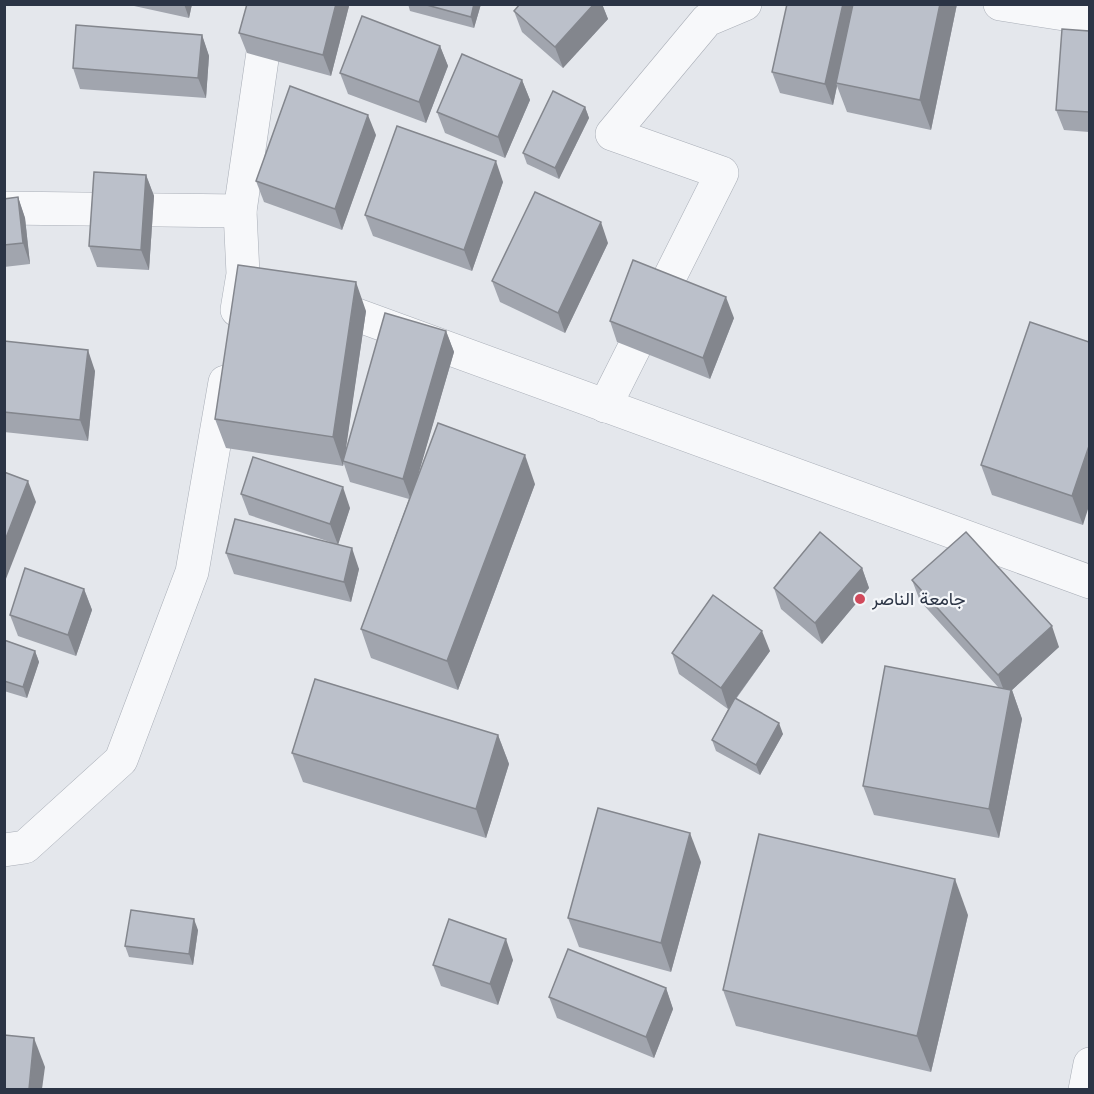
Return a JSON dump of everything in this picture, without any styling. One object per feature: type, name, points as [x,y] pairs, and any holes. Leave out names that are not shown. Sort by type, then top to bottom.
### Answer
[{"type":"street","points":[[4,850],[25,847],[121,760],[192,572],[243,274],[240,211],[270,4]]},
{"type":"street","points":[[605,406],[722,173],[612,134],[707,20],[745,4]]},
{"type":"street","points":[[1000,4],[1089,18]]},
{"type":"street","points":[[4,208],[240,211]]},
{"type":"street","points":[[243,274],[1089,582]]},
{"type":"street","points":[[1085,1089],[1089,1064]]},
{"type":"building","points":[[247,4],[336,4],[323,55],[239,33]]},
{"type":"building","points":[[423,4],[474,4],[471,17]]},
{"type":"building","points":[[520,4],[594,4],[555,47],[514,11]]},
{"type":"building","points":[[787,4],[843,4],[825,84],[772,72]]},
{"type":"building","points":[[853,4],[940,4],[920,100],[836,83]]},
{"type":"building","points":[[362,16],[440,46],[419,102],[340,73]]},
{"type":"building","points":[[76,25],[202,35],[198,78],[73,68]]},
{"type":"building","points":[[1062,29],[1089,31],[1089,112],[1056,110]]},
{"type":"building","points":[[462,54],[522,80],[498,137],[437,112]]},
{"type":"building","points":[[290,86],[368,115],[335,209],[256,181]]},
{"type":"building","points":[[553,91],[585,107],[555,168],[523,153]]},
{"type":"building","points":[[397,126],[496,161],[464,250],[365,215]]},
{"type":"building","points":[[94,172],[146,175],[141,250],[89,246]]},
{"type":"building","points":[[535,192],[601,222],[558,313],[492,281]]},
{"type":"building","points":[[18,197],[23,243],[4,245],[4,199]]},
{"type":"building","points":[[633,260],[726,297],[703,358],[610,321]]},
{"type":"building","points":[[238,265],[356,282],[333,437],[215,419]]},
{"type":"building","points":[[385,313],[446,331],[403,479],[343,461]]},
{"type":"building","points":[[1030,322],[1089,342],[1089,446],[1072,496],[981,465]]},
{"type":"building","points":[[4,341],[88,350],[80,420],[4,412]]},
{"type":"building","points":[[438,423],[525,455],[447,661],[361,629]]},
{"type":"building","points":[[253,457],[343,487],[330,524],[241,494]]},
{"type":"building","points":[[4,472],[28,481],[4,543]]},
{"type":"building","points":[[235,519],[352,548],[344,582],[226,553]]},
{"type":"building","points":[[820,532],[862,568],[815,623],[774,588]]},
{"type":"building","points":[[966,532],[1052,626],[998,675],[912,580]]},
{"type":"building","points":[[25,568],[84,589],[68,635],[10,615]]},
{"type":"building","points":[[713,595],[762,631],[721,688],[672,653]]},
{"type":"building","points":[[4,640],[35,651],[23,687],[4,681]]},
{"type":"building","points":[[885,666],[1011,690],[989,809],[863,786]]},
{"type":"building","points":[[315,679],[498,735],[476,809],[292,753]]},
{"type":"building","points":[[735,698],[779,723],[756,765],[712,740]]},
{"type":"building","points":[[598,808],[690,833],[661,943],[568,918]]},
{"type":"building","points":[[759,834],[955,879],[917,1036],[723,990]]},
{"type":"building","points":[[131,910],[194,919],[189,954],[125,946]]},
{"type":"building","points":[[449,919],[506,939],[490,984],[433,965]]},
{"type":"building","points":[[568,949],[666,988],[646,1037],[549,997]]},
{"type":"building","points":[[4,1035],[34,1038],[29,1089],[4,1089]]},
{"type":"place","name":"جامعة الناصر","points":[[860,599]]}]
